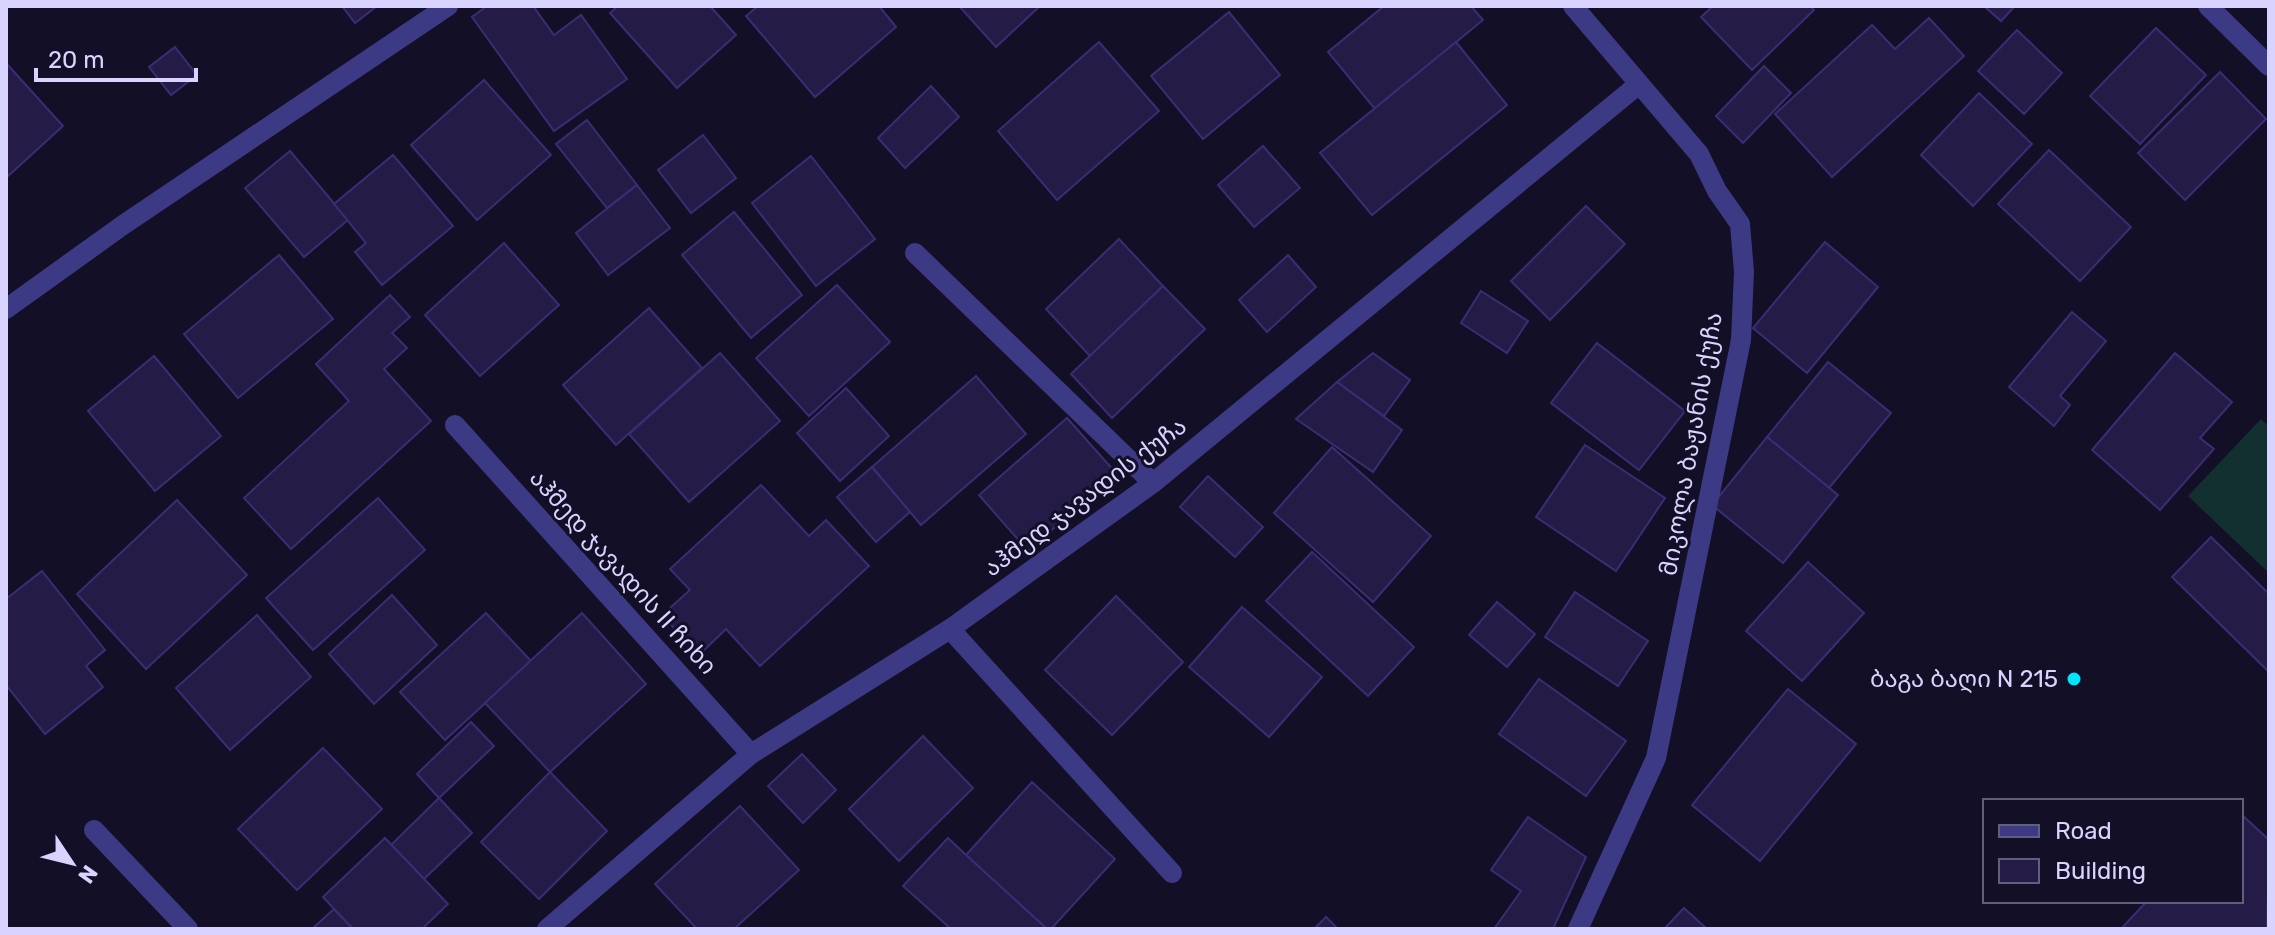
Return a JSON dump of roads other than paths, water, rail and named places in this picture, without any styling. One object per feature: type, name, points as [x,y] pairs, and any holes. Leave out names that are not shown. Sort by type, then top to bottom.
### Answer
[{"type":"street","points":[[6,309],[123,225],[448,6]]},
{"type":"street","name":"მიკოლა ბაჟანის ქუჩა","points":[[1573,6],[1699,154],[1717,191],[1740,224],[1744,272],[1741,340],[1656,758],[1578,929]]},
{"type":"street","points":[[2208,6],[2269,66]]},
{"type":"street","name":"აჰმედ ჯავადის ქუჩა","points":[[547,929],[751,754],[950,629],[1153,483],[1639,84]]},
{"type":"street","points":[[915,253],[1153,483]]},
{"type":"street","name":"აჰმედ ჯავადის II ჩიხი","points":[[455,425],[751,754]]},
{"type":"street","points":[[950,629],[1172,873]]},
{"type":"street","points":[[94,830],[188,929]]},
{"type":"place","name":"ბაგა ბაღი N 215","points":[[2074,679]]}]
